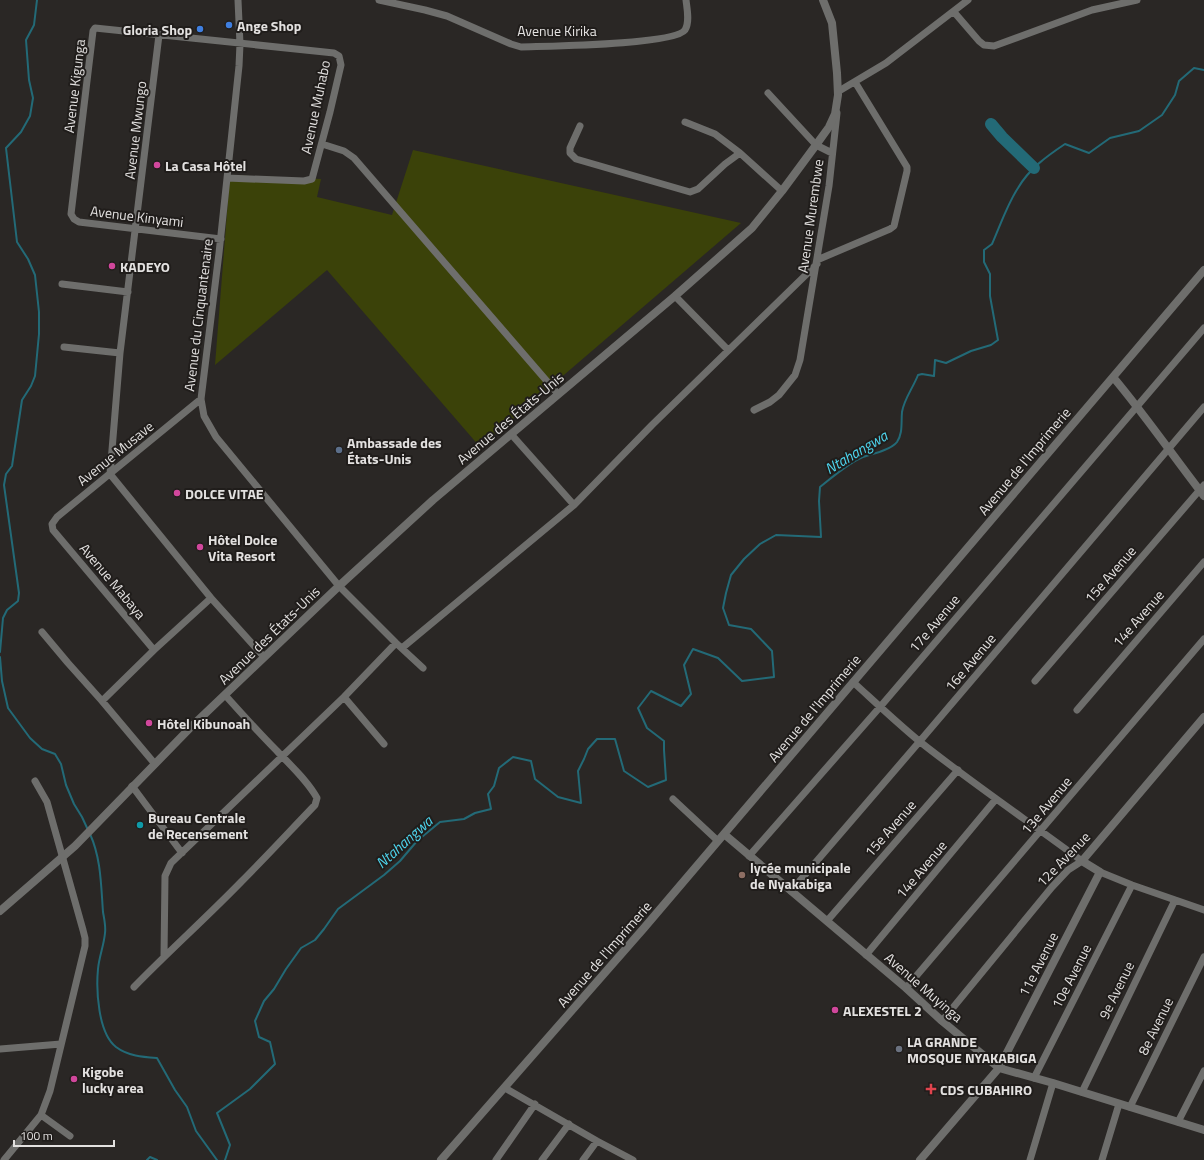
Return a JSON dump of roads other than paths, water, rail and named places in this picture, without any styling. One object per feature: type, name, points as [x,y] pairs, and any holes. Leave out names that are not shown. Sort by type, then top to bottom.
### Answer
[{"type":"street","name":"Avenue du Cinquantenaire","points":[[238,0],[240,44],[239,66],[228,178],[201,399],[204,417],[216,437],[339,586],[423,668]]},
{"type":"street","name":"Avenue Kirika","points":[[379,0],[447,16],[511,44],[521,46],[636,42],[657,40],[680,35],[685,31],[688,23],[686,0]]},
{"type":"street","name":"Avenue des États-Unis","points":[[0,911],[75,846],[132,786],[264,657],[433,500],[675,296],[748,231],[782,191],[816,145],[832,120],[837,105],[838,91],[832,24],[823,0]]},
{"type":"street","points":[[838,91],[886,63],[968,0]]},
{"type":"street","points":[[954,12],[979,41],[984,45],[994,46],[1092,10],[1137,0]]},
{"type":"street","name":"Avenue Kigunga","points":[[74,220],[71,214],[94,30],[97,27],[240,44]]},
{"type":"street","name":"Avenue Mwungo","points":[[110,474],[120,353],[159,35]]},
{"type":"street","name":"Avenue Muhabo","points":[[228,178],[308,181],[313,178],[341,65],[339,56],[334,53],[240,44]]},
{"type":"street","points":[[402,648],[574,505],[652,425],[817,262],[892,227],[895,224],[907,167],[855,82]]},
{"type":"street","points":[[768,93],[816,145],[832,153]]},
{"type":"street","name":"Avenue Murembwe","points":[[754,410],[770,402],[779,395],[795,375],[800,360],[817,262],[837,105]]},
{"type":"street","points":[[685,122],[715,134],[740,153],[782,191]]},
{"type":"street","points":[[580,126],[570,148],[570,153],[574,158],[687,192],[694,192],[725,164],[740,153]]},
{"type":"street","points":[[322,144],[344,151],[354,158],[558,394]]},
{"type":"street","name":"Avenue Kinyami","points":[[74,220],[79,222],[221,239]]},
{"type":"street","name":"Avenue de l'Imprimerie","points":[[446,1158],[644,928],[1204,270]]},
{"type":"street","points":[[62,284],[128,292]]},
{"type":"street","points":[[675,296],[728,350]]},
{"type":"street","name":"17e Avenue","points":[[749,856],[880,707],[1204,328]]},
{"type":"street","points":[[64,347],[120,353]]},
{"type":"street","points":[[1113,377],[1137,406],[1168,450],[1202,490]]},
{"type":"street","name":"Avenue Musave","points":[[53,530],[52,524],[57,518],[201,399]]},
{"type":"street","name":"16e Avenue","points":[[791,891],[1204,407]]},
{"type":"street","points":[[511,434],[574,505]]},
{"type":"street","points":[[110,474],[211,598],[264,657]]},
{"type":"street","name":"15e Avenue","points":[[1035,680],[1202,490]]},
{"type":"street","name":"Avenue Mabaya","points":[[53,530],[154,650]]},
{"type":"street","name":"14e Avenue","points":[[1077,710],[1204,562]]},
{"type":"street","points":[[102,701],[154,650],[211,598]]},
{"type":"street","points":[[42,632],[155,764]]},
{"type":"street","name":"13e Avenue","points":[[906,988],[1204,639]]},
{"type":"street","points":[[164,956],[166,876],[171,863],[344,697],[396,643]]},
{"type":"street","points":[[853,682],[920,741],[996,799],[1082,861],[1100,872],[1132,886],[1204,910]]},
{"type":"street","points":[[134,987],[242,881],[315,805],[317,798],[314,791],[295,769],[250,724],[225,695]]},
{"type":"street","points":[[344,697],[384,744]]},
{"type":"street","name":"12e Avenue","points":[[942,1021],[1052,886],[1068,870],[1082,861],[1204,717]]},
{"type":"street","name":"15e Avenue","points":[[827,921],[958,770]]},
{"type":"street","points":[[4,1160],[41,1115],[50,1091],[85,946],[85,938],[47,802],[35,781]]},
{"type":"street","points":[[132,786],[182,853]]},
{"type":"street","points":[[673,799],[718,841]]},
{"type":"street","name":"14e Avenue","points":[[866,955],[996,799]]},
{"type":"street","name":"Avenue Muyinga","points":[[724,834],[999,1068],[1053,1083],[1204,1130]]},
{"type":"street","name":"11e Avenue","points":[[920,1160],[999,1068],[1100,872]]},
{"type":"street","name":"10e Avenue","points":[[1034,1078],[1132,886]]},
{"type":"street","name":"9e Avenue","points":[[1082,1092],[1175,900]]},
{"type":"street","name":"8e Avenue","points":[[1130,1107],[1204,957]]},
{"type":"street","points":[[0,1049],[61,1044]]},
{"type":"street","points":[[1178,1122],[1204,1070]]},
{"type":"street","points":[[1030,1160],[1053,1083]]},
{"type":"street","points":[[505,1088],[630,1159]]},
{"type":"street","points":[[496,1160],[535,1104]]},
{"type":"street","points":[[1102,1160],[1120,1104]]},
{"type":"street","points":[[41,1115],[70,1136]]},
{"type":"street","points":[[542,1160],[569,1124]]},
{"type":"street","points":[[583,1160],[598,1141]]},
{"type":"waterway","points":[[0,652],[3,618],[7,610],[18,601],[19,593],[4,485],[6,474],[12,466],[22,400],[31,386],[35,376],[39,334],[39,312],[35,275],[28,259],[17,242],[6,148],[21,132],[30,116],[33,98],[29,80],[26,40],[34,25],[37,0]]},
{"type":"waterway","name":"Ntahangwa","points":[[225,1160],[230,1145],[217,1113],[250,1089],[275,1064],[270,1042],[259,1037],[255,1021],[264,1001],[274,989],[301,948],[315,940],[338,909],[384,875],[400,861],[417,841],[440,822],[464,819],[475,813],[491,809],[488,794],[494,786],[499,768],[513,757],[531,761],[535,779],[558,797],[581,803],[578,771],[588,749],[597,739],[615,739],[624,771],[648,787],[666,780],[664,741],[647,728],[638,708],[651,691],[681,706],[691,694],[684,665],[693,649],[718,658],[742,681],[774,677],[772,651],[751,629],[729,625],[723,608],[731,575],[744,559],[760,544],[776,535],[821,537],[819,501],[820,487],[841,470],[858,459],[886,449],[897,442],[901,431],[903,407],[918,375],[922,374],[934,376],[935,360],[946,363],[971,351],[991,345],[998,340],[990,296],[990,274],[984,262],[984,250],[992,244],[1007,208],[1027,175],[1045,158],[1065,144],[1089,153],[1110,138],[1139,131],[1162,115],[1175,95],[1179,81],[1194,68],[1204,70]]},
{"type":"waterway","points":[[991,124],[1002,137],[1034,168]]},
{"type":"waterway","points":[[0,657],[2,681],[8,708],[30,738],[42,749],[55,754],[61,764],[66,785],[74,804],[88,830]]},
{"type":"waterway","points":[[90,834],[94,843],[98,862],[105,925],[104,938],[99,960],[97,988],[105,1032],[116,1047],[121,1050],[136,1056],[157,1058],[175,1090],[187,1107],[196,1131],[217,1160]]},
{"type":"waterway","name":"Ntahangwa","points":[[147,1160],[150,1157],[157,1160]]},
{"type":"place","name":"Ange Shop","points":[[229,25]]},
{"type":"place","name":"Gloria Shop","points":[[200,29]]},
{"type":"place","name":"La Casa Hôtel","points":[[157,165]]},
{"type":"place","name":"KADEYO","points":[[112,266]]},
{"type":"place","name":"Ambassade des États-Unis","points":[[339,450]]},
{"type":"place","name":"DOLCE VITAE","points":[[177,493]]},
{"type":"place","name":"Hôtel Dolce Vita Resort","points":[[200,547]]},
{"type":"place","name":"Hôtel Kibunoah","points":[[149,723]]},
{"type":"place","name":"Bureau Centrale de Recensement","points":[[140,825]]},
{"type":"place","name":"lycée municipale de Nyakabiga","points":[[742,875]]},
{"type":"place","name":"ALEXESTEL 2","points":[[835,1010]]},
{"type":"place","name":"LA GRANDE MOSQUE NYAKABIGA","points":[[899,1049]]},
{"type":"place","name":"Kigobe lucky area","points":[[74,1079]]},
{"type":"place","name":"CDS CUBAHIRO","points":[[931,1089]]}]
